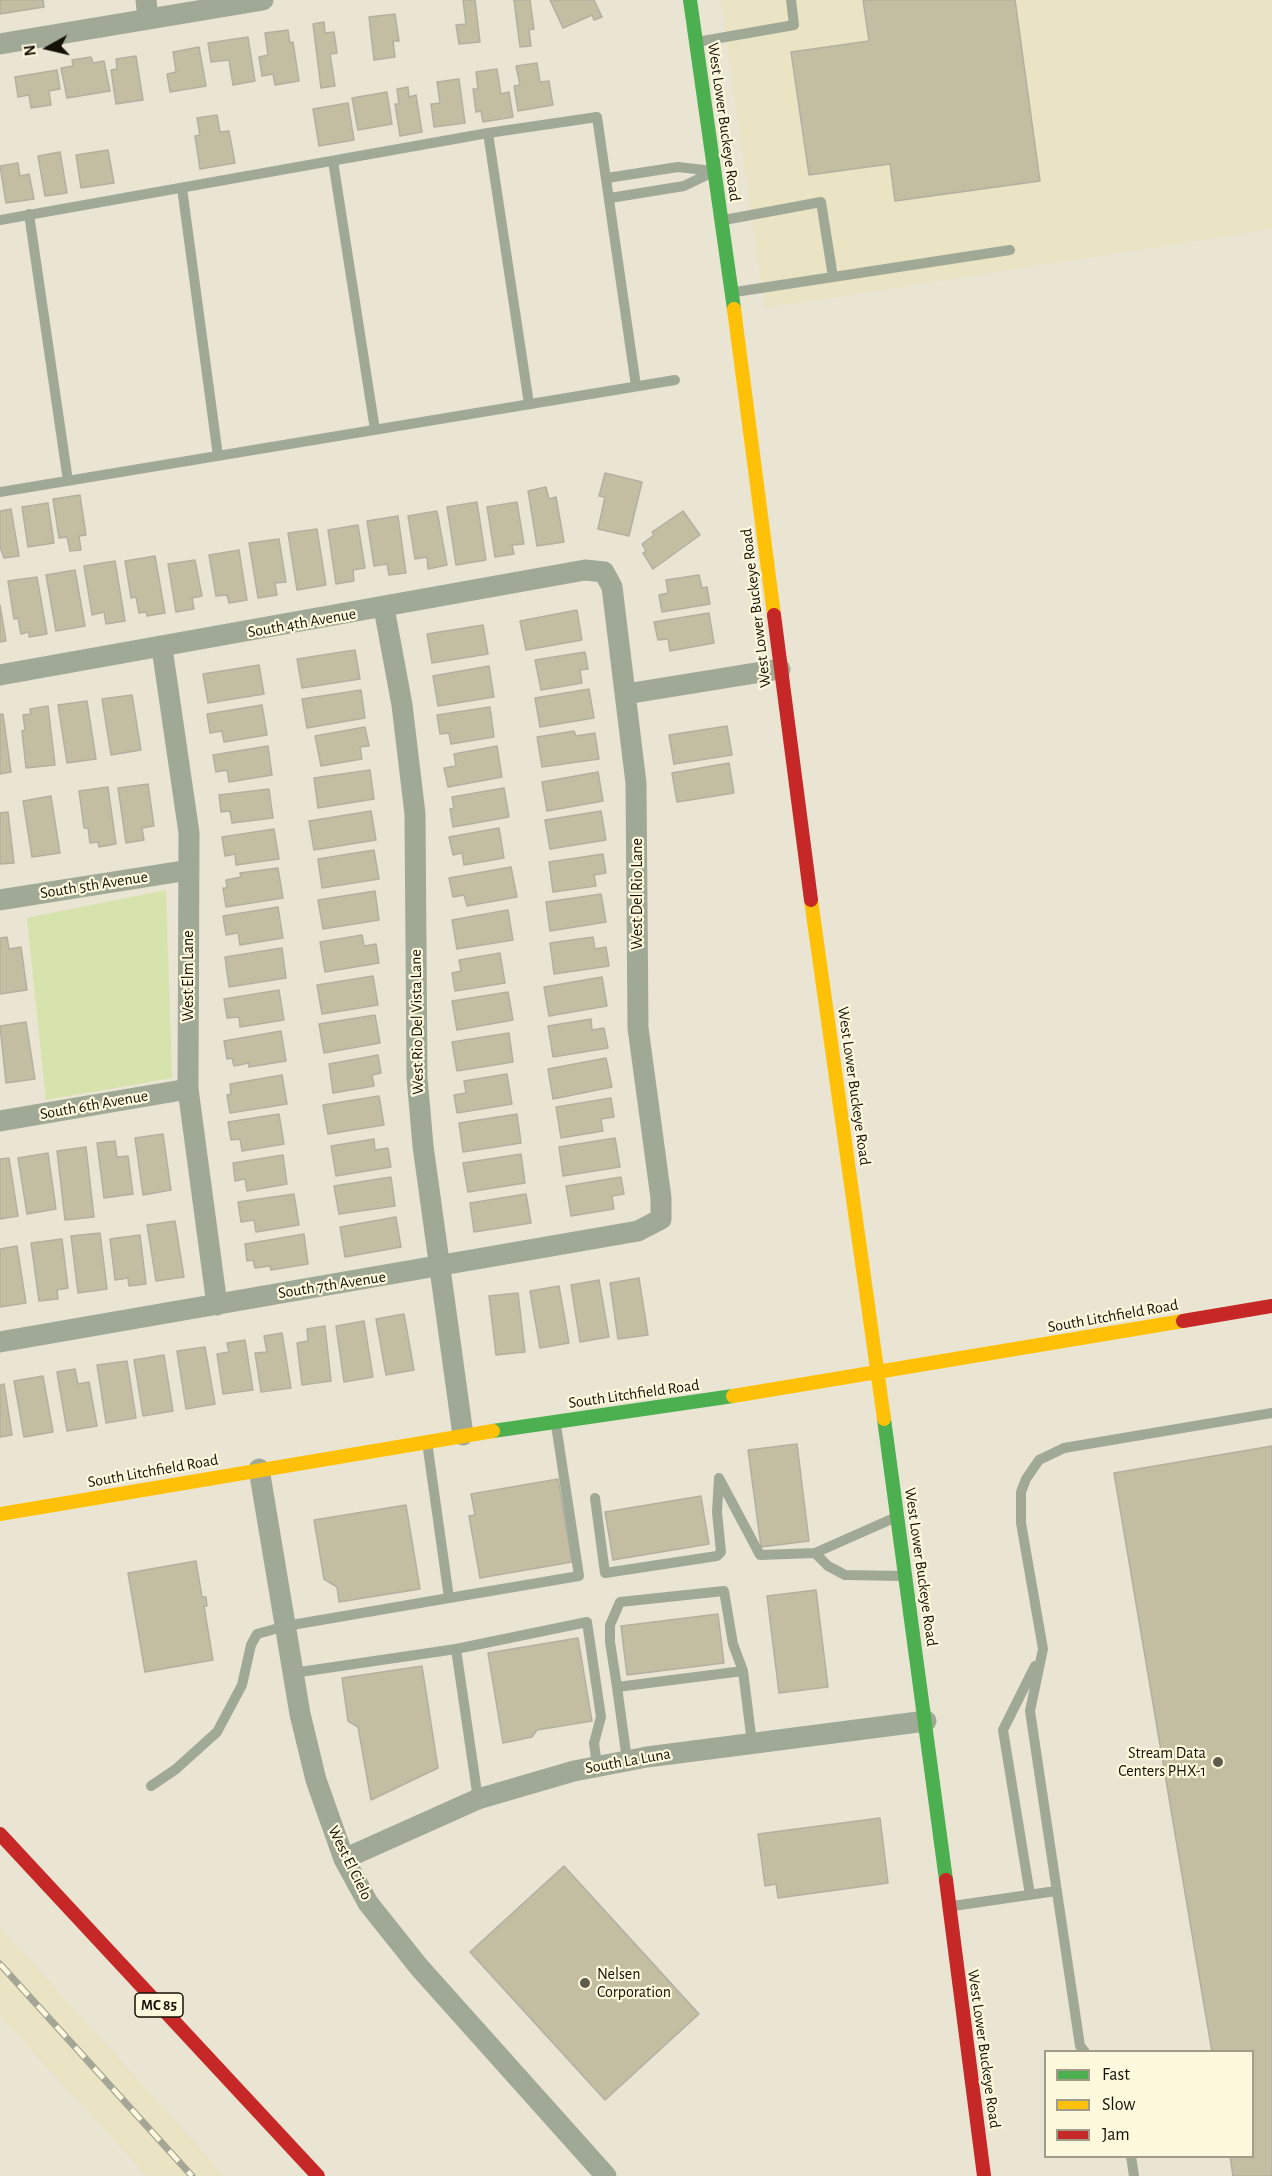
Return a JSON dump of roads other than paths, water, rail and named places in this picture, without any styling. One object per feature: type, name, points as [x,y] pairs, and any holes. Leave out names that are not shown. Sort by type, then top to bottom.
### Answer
[{"type":"main road","name":"West Lower Buckeye Road","points":[[690,0],[753,439],[780,669],[926,1721],[984,2176]]},
{"type":"main road","name":"South Litchfield Road","points":[[0,1514],[464,1435],[877,1373],[1272,1306]]},
{"type":"main road","name":"MC 85","points":[[0,1834],[318,2176]]},
{"type":"street","points":[[0,44],[147,10],[262,0]]},
{"type":"street","name":"South 4th Avenue","points":[[0,675],[162,648],[585,570],[604,572]]},
{"type":"street","name":"West Del Rio Lane","points":[[604,572],[612,586],[636,783],[638,1028],[661,1198],[661,1219]]},
{"type":"street","name":"West Rio Del Vista Lane","points":[[384,608],[402,705],[415,814],[417,1077],[423,1146],[464,1435]]},
{"type":"street","name":"West Elm Lane","points":[[162,648],[189,833],[188,1089],[217,1305]]},
{"type":"street","points":[[626,694],[780,669]]},
{"type":"street","name":"South 5th Avenue","points":[[0,900],[189,870]]},
{"type":"street","name":"South 6th Avenue","points":[[0,1121],[188,1089]]},
{"type":"street","name":"South 7th Avenue","points":[[0,1342],[440,1268],[638,1231],[661,1219]]},
{"type":"street","name":"West El Cielo","points":[[259,1469],[293,1673],[316,1780],[344,1859],[368,1903],[419,1968],[606,2176]]},
{"type":"street","name":"South La Luna","points":[[344,1859],[478,1799],[597,1766],[627,1760],[926,1721]]},
{"type":"lane","points":[[696,42],[794,25],[791,0]]},
{"type":"lane","points":[[0,219],[597,117],[636,386]]},
{"type":"lane","points":[[488,134],[529,404]]},
{"type":"lane","points":[[333,161],[375,430]]},
{"type":"lane","points":[[607,178],[678,166],[714,171]]},
{"type":"lane","points":[[609,198],[684,186],[714,171]]},
{"type":"lane","points":[[182,188],[218,456]]},
{"type":"lane","points":[[721,220],[821,202],[833,277]]},
{"type":"lane","points":[[30,214],[68,481]]},
{"type":"lane","points":[[732,292],[1010,250]]},
{"type":"lane","points":[[0,492],[675,380]]},
{"type":"lane","points":[[1083,2050],[1080,2046],[1030,1711],[1043,1649],[1020,1506],[1026,1479],[1039,1460],[1064,1448],[1272,1413]]},
{"type":"lane","points":[[151,1786],[176,1769],[217,1732],[242,1685],[250,1645],[257,1634],[286,1626],[579,1576],[556,1421]]},
{"type":"lane","points":[[427,1442],[449,1598]]},
{"type":"lane","points":[[595,1498],[605,1573],[720,1554],[717,1512],[719,1478],[760,1555],[815,1553],[897,1517]]},
{"type":"lane","points":[[815,1553],[828,1566],[845,1575],[906,1576]]},
{"type":"lane","points":[[627,1760],[610,1625],[621,1602],[724,1591],[732,1644],[743,1671],[752,1743]]},
{"type":"lane","points":[[293,1673],[456,1649],[587,1622],[601,1717],[594,1743],[597,1766]]},
{"type":"lane","points":[[456,1649],[478,1799]]},
{"type":"lane","points":[[1030,1895],[1003,1730],[1043,1649]]},
{"type":"lane","points":[[617,1687],[743,1671]]},
{"type":"lane","points":[[949,1907],[1056,1891]]},
{"type":"lane","points":[[1131,2158],[1134,2176]]},
{"type":"railway","points":[[0,1964],[192,2176]]},
{"type":"place","name":"Stream Data Centers PHX-1","points":[[1218,1762]]},
{"type":"place","name":"Nelsen Corporation","points":[[585,1983]]}]
